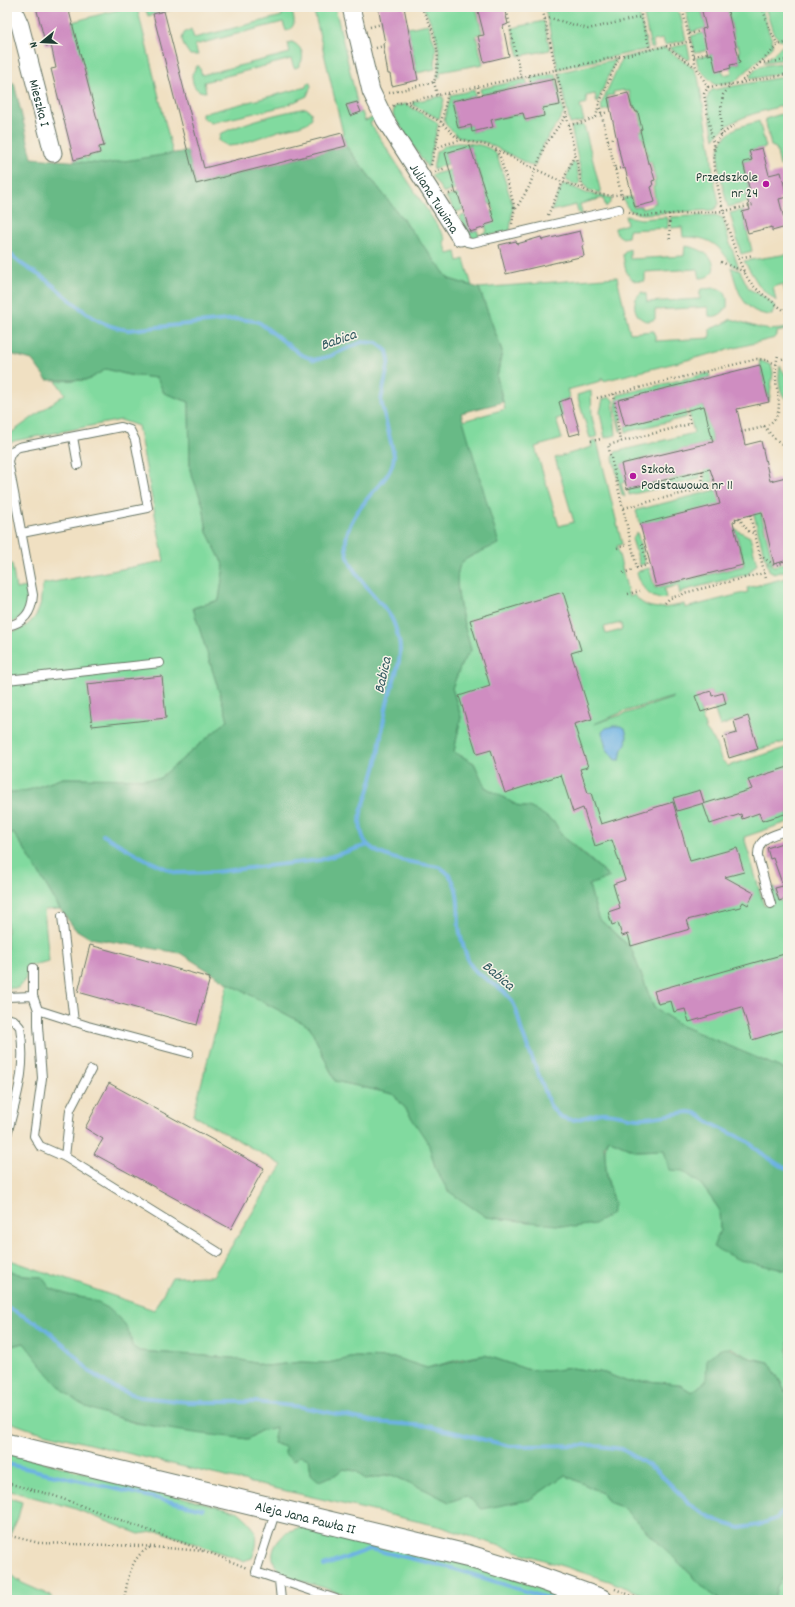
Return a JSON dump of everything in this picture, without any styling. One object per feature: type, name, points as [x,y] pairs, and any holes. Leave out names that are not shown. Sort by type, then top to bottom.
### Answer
[{"type":"street","name":"Mieszka I","points":[[12,7],[20,25],[53,153]]},
{"type":"street","name":"Juliana Tuwima","points":[[351,7],[374,100],[385,120],[460,238]]},
{"type":"street","name":"Aleja Jana Pawła II","points":[[7,1445],[468,1556],[534,1576],[601,1600]]},
{"type":"lane","name":"Juliana Tuwima","points":[[460,238],[472,243],[623,208]]},
{"type":"lane","points":[[7,626],[18,623],[26,617],[33,602],[33,595],[8,461],[9,454],[13,449],[19,447],[121,427],[130,430],[135,440],[148,508],[22,533]]},
{"type":"lane","points":[[73,437],[78,465]]},
{"type":"lane","points":[[7,680],[160,663]]},
{"type":"lane","points":[[771,904],[758,857],[758,851],[764,840],[768,837],[788,830]]},
{"type":"lane","points":[[62,916],[74,1022]]},
{"type":"lane","points":[[33,968],[33,996],[38,1010],[42,1078],[34,1136],[40,1146],[65,1157],[218,1252]]},
{"type":"lane","points":[[7,997],[33,996]]},
{"type":"lane","points":[[38,1010],[74,1022],[189,1053]]},
{"type":"lane","points":[[7,1018],[14,1020],[20,1026],[23,1054],[21,1082],[7,1135]]},
{"type":"lane","points":[[65,1157],[70,1110],[91,1070]]},
{"type":"lane","points":[[276,1510],[256,1572],[339,1600]]},
{"type":"lane","points":[[280,1580],[281,1600]]},
{"type":"path","points":[[421,7],[431,26],[437,43],[438,64],[434,82],[437,95]]},
{"type":"path","points":[[506,7],[521,78]]},
{"type":"path","points":[[547,7],[543,8],[545,19],[583,189]]},
{"type":"path","points":[[692,7],[682,8],[696,67],[708,87]]},
{"type":"path","points":[[762,7],[770,30],[778,45]]},
{"type":"path","points":[[640,8],[650,50]]},
{"type":"path","points":[[545,19],[550,18],[588,29],[641,17]]},
{"type":"path","points":[[365,28],[382,24]]},
{"type":"path","points":[[689,34],[700,31]]},
{"type":"path","points":[[392,108],[395,104],[691,41]]},
{"type":"path","points":[[740,83],[778,45],[788,42]]},
{"type":"path","points":[[666,46],[696,67]]},
{"type":"path","points":[[694,56],[707,53]]},
{"type":"path","points":[[569,125],[584,122],[596,117],[599,104],[619,57]]},
{"type":"path","points":[[760,63],[788,60]]},
{"type":"path","points":[[784,61],[788,64]]},
{"type":"path","points":[[708,87],[732,85],[788,74]]},
{"type":"path","points":[[529,76],[531,86]]},
{"type":"path","points":[[385,93],[434,82]]},
{"type":"path","points":[[722,135],[721,111],[724,95],[732,85]]},
{"type":"path","points":[[478,87],[479,96]]},
{"type":"path","points":[[708,87],[704,94],[715,152],[716,176],[735,252],[750,283],[786,312],[788,316]]},
{"type":"path","points":[[430,169],[448,93]]},
{"type":"path","points":[[405,102],[441,122],[456,137],[462,140],[487,145],[562,182],[588,192],[612,196],[628,195]]},
{"type":"path","points":[[599,104],[623,208],[640,216],[724,211],[753,204]]},
{"type":"path","points":[[601,114],[608,112]]},
{"type":"path","points":[[514,212],[529,187],[544,147],[567,114]]},
{"type":"path","points":[[715,152],[716,143],[722,135],[734,126]]},
{"type":"path","points":[[608,140],[615,138]]},
{"type":"path","points":[[435,149],[446,144],[462,140]]},
{"type":"path","points":[[496,149],[500,157],[514,205],[512,231]]},
{"type":"path","points":[[542,227],[575,153]]},
{"type":"path","points":[[615,169],[622,168]]},
{"type":"path","points":[[669,214],[670,242]]},
{"type":"path","points":[[738,258],[753,255]]},
{"type":"path","points":[[721,262],[745,272]]},
{"type":"path","points":[[741,432],[771,423],[778,410],[780,402],[776,380],[776,364],[778,355]]},
{"type":"path","points":[[782,360],[788,356]]},
{"type":"path","points":[[597,398],[756,359],[776,364]]},
{"type":"path","points":[[614,394],[620,442]]},
{"type":"path","points":[[642,544],[647,566],[638,568],[608,445],[690,424],[686,410]]},
{"type":"path","points":[[764,426],[773,437],[788,449]]},
{"type":"path","points":[[591,441],[601,439]]},
{"type":"path","points":[[702,471],[703,489]]},
{"type":"path","points":[[624,508],[716,485]]},
{"type":"path","points":[[750,515],[766,579]]},
{"type":"path","points":[[735,519],[739,518],[746,529],[755,534]]},
{"type":"path","points":[[617,548],[627,546]]},
{"type":"path","points":[[760,555],[774,565],[788,562]]},
{"type":"path","points":[[623,573],[633,570]]},
{"type":"path","points":[[665,603],[670,598],[682,595],[684,593],[764,573]]},
{"type":"path","points":[[628,594],[640,591]]},
{"type":"path","points":[[7,1483],[52,1495],[208,1552],[256,1572]]},
{"type":"path","points":[[7,1535],[39,1543],[153,1546],[208,1552]]},
{"type":"path","points":[[124,1600],[130,1573],[136,1556],[153,1546]]},
{"type":"green space","points":[[128,7],[137,7],[173,154],[105,164],[74,162],[74,160],[85,157],[86,159],[89,158],[89,156],[100,153],[99,147],[104,146],[86,97],[91,95],[84,68],[79,69],[82,62],[79,51],[75,52],[70,34],[75,32],[72,22]]},
{"type":"green space","points":[[142,7],[181,7],[148,16],[146,10],[143,10]]},
{"type":"green space","points":[[281,7],[288,7],[294,17],[294,24],[286,31],[283,22],[195,45],[198,55],[190,55],[184,46],[182,39],[184,33],[191,29],[194,38],[282,16]]},
{"type":"green space","points":[[313,7],[335,7],[357,102],[347,105],[350,115],[362,112],[365,121],[374,117],[371,108],[378,117],[370,123],[446,239],[444,242],[448,254],[456,252],[458,261],[464,259],[472,286],[449,279],[346,146]]},
{"type":"green space","points":[[423,7],[476,7],[482,33],[476,35],[483,64],[440,72],[440,77],[437,79],[439,69],[439,50],[432,24]]},
{"type":"green space","points":[[555,7],[637,7],[648,49],[558,69],[545,9]]},
{"type":"green space","points":[[642,7],[677,7],[678,13],[680,13],[686,40],[665,45],[663,39],[653,41],[654,48],[651,48]]},
{"type":"green space","points":[[727,7],[761,7],[772,39],[772,47],[736,81],[715,85],[699,69],[696,58],[714,54],[724,75],[732,73],[730,65],[740,63],[738,54],[740,53],[738,45],[736,46]]},
{"type":"green space","points":[[765,7],[788,7],[788,40],[781,41],[773,33]]},
{"type":"green space","points":[[701,8],[706,28],[691,32],[686,12]]},
{"type":"green space","points":[[544,21],[550,50],[519,56],[512,28]]},
{"type":"green space","points":[[428,24],[436,47],[435,69],[417,73],[411,43],[409,43],[408,39],[410,38],[408,28]]},
{"type":"green space","points":[[707,32],[713,49],[695,53],[691,36]]},
{"type":"green space","points":[[292,42],[299,47],[303,56],[298,67],[294,68],[291,59],[204,82],[206,92],[196,89],[193,84],[192,74],[197,66],[199,66],[202,75],[290,53],[288,43]]},
{"type":"green space","points":[[687,44],[690,58],[689,60],[669,48]]},
{"type":"green space","points":[[788,45],[788,59],[764,62],[782,46]]},
{"type":"green space","points":[[665,48],[693,68],[698,77],[711,150],[713,175],[719,203],[713,210],[643,214],[630,210],[623,198],[631,197],[634,208],[641,206],[642,209],[652,206],[652,204],[656,203],[653,187],[655,186],[654,182],[656,181],[651,161],[647,162],[645,156],[648,155],[643,138],[640,138],[639,131],[643,130],[639,110],[637,111],[635,106],[633,107],[629,91],[624,92],[624,90],[613,92],[614,95],[607,96],[610,109],[602,111],[601,104],[622,58]]},
{"type":"green space","points":[[616,59],[597,103],[595,94],[586,96],[587,103],[580,105],[584,121],[570,124],[559,73]]},
{"type":"green space","points":[[780,63],[781,66],[788,66],[788,72],[751,79],[750,75],[760,66]]},
{"type":"green space","points":[[556,74],[564,113],[543,145],[535,165],[532,166],[487,143],[457,136],[446,125],[444,120],[451,95],[474,90],[477,103],[470,97],[452,101],[458,128],[471,125],[472,132],[492,127],[491,120],[523,113],[525,120],[544,116],[543,108],[560,105],[555,79],[537,83],[534,91],[531,78]]},
{"type":"green space","points":[[788,76],[788,104],[738,120],[721,131],[714,139],[707,100],[709,93],[712,90]]},
{"type":"green space","points":[[526,79],[529,92],[524,93],[522,85],[485,94],[483,102],[480,89]]},
{"type":"green space","points":[[7,81],[14,83],[32,158],[105,164],[188,151],[196,184],[346,146],[449,279],[479,288],[502,351],[497,377],[503,402],[461,413],[499,544],[479,552],[465,560],[458,569],[457,579],[460,604],[471,650],[462,663],[452,688],[461,717],[454,752],[474,763],[485,787],[520,807],[529,807],[541,813],[555,823],[562,836],[610,877],[589,885],[598,918],[631,948],[654,1008],[682,1026],[788,1071],[788,1271],[739,1260],[713,1247],[720,1230],[719,1209],[701,1184],[683,1171],[669,1170],[664,1150],[636,1151],[608,1139],[604,1146],[607,1178],[614,1205],[611,1214],[595,1224],[574,1227],[486,1217],[448,1191],[436,1170],[428,1143],[405,1108],[393,1094],[335,1081],[310,1027],[228,983],[180,953],[90,938],[75,929],[60,909],[24,848],[13,833],[7,833],[7,793],[29,790],[63,778],[159,779],[228,720],[193,608],[219,600],[224,566],[207,532],[203,505],[190,470],[189,402],[164,393],[157,378],[129,375],[106,369],[88,380],[47,380],[32,360],[7,353]]},
{"type":"green space","points":[[307,83],[310,83],[311,86],[307,96],[285,106],[211,123],[202,117],[202,114],[306,87]]},
{"type":"green space","points":[[442,96],[444,100],[439,119],[413,105],[413,102]]},
{"type":"green space","points":[[406,104],[437,122],[438,125],[428,167],[393,115],[394,108],[396,106]]},
{"type":"green space","points":[[306,108],[311,112],[312,118],[307,123],[238,145],[228,146],[219,141],[220,134],[241,125],[273,115]]},
{"type":"green space","points":[[788,112],[788,164],[780,166],[776,148],[771,146],[765,119]]},
{"type":"green space","points":[[759,121],[766,147],[750,151],[751,160],[743,162],[750,192],[746,194],[747,200],[752,199],[752,201],[728,207],[719,166],[719,150],[721,143],[736,128]]},
{"type":"green space","points":[[584,125],[601,193],[588,190],[583,182],[571,127]]},
{"type":"green space","points":[[457,143],[485,146],[494,151],[497,155],[513,206],[510,231],[473,239],[459,217],[468,214],[470,232],[477,230],[479,235],[487,232],[485,225],[492,212],[494,212],[492,204],[489,204],[484,187],[479,182],[482,181],[470,146],[445,153],[448,164],[433,169],[436,152],[446,145]]},
{"type":"green space","points":[[573,162],[576,163],[580,184],[578,186],[567,181],[566,178]]},
{"type":"green space","points":[[450,170],[453,182],[458,189],[444,193],[431,175]]},
{"type":"green space","points":[[566,184],[586,193],[612,198],[606,207],[603,198],[580,204],[582,214],[579,215],[576,205],[551,211],[562,186]]},
{"type":"green space","points":[[459,194],[466,209],[456,212],[446,197]]},
{"type":"green space","points":[[742,210],[752,251],[741,254],[730,213]]},
{"type":"green space","points":[[715,215],[723,218],[729,241],[739,268],[731,263],[720,249],[711,242],[701,238],[683,237],[682,227],[671,228],[671,217]]},
{"type":"green space","points":[[625,216],[641,219],[666,217],[668,219],[668,228],[629,230],[628,237],[623,238],[618,234],[615,228],[627,224]]},
{"type":"green space","points":[[685,246],[704,252],[710,257],[714,265],[712,273],[700,278],[698,269],[645,272],[645,281],[639,282],[634,281],[628,275],[623,255],[625,251],[630,249],[630,259],[684,256]]},
{"type":"green space","points":[[788,254],[788,302],[783,284],[773,287],[776,301],[760,287],[744,261]]},
{"type":"green space","points":[[731,267],[740,271],[749,289],[763,296],[775,306],[772,315],[762,314],[748,305],[739,292]]},
{"type":"green space","points":[[617,277],[630,333],[654,331],[656,341],[710,338],[710,329],[731,319],[764,329],[771,330],[787,328],[786,330],[777,332],[775,338],[603,381],[603,378],[601,378],[601,381],[567,390],[570,398],[559,402],[563,417],[556,419],[562,439],[535,447],[559,526],[574,522],[555,458],[592,447],[591,442],[597,441],[622,544],[617,546],[629,597],[635,595],[645,605],[651,607],[664,608],[684,604],[685,608],[748,592],[747,588],[786,578],[788,586],[788,741],[729,758],[723,737],[737,733],[734,721],[720,726],[714,708],[726,704],[723,693],[712,696],[711,691],[696,696],[706,730],[714,740],[721,759],[728,766],[788,747],[788,822],[744,837],[764,906],[773,904],[770,893],[772,888],[775,887],[779,901],[788,898],[788,1071],[682,1026],[654,1008],[631,948],[598,918],[589,885],[610,877],[562,836],[555,823],[529,807],[520,807],[485,787],[474,763],[454,752],[461,717],[452,688],[462,663],[471,650],[460,604],[457,579],[458,569],[465,560],[498,543],[463,421],[505,409],[497,377],[502,351],[479,288]],"holes":[[[621,623],[622,630],[606,634],[604,627]],[[673,698],[594,724],[623,712]]]},
{"type":"green space","points":[[716,288],[722,290],[726,294],[727,307],[720,314],[715,316],[709,316],[708,307],[655,310],[655,319],[649,321],[644,320],[636,313],[635,302],[637,297],[642,292],[646,294],[647,302],[700,299],[701,289]]},
{"type":"green space","points":[[759,360],[771,365],[773,373],[769,402]]},
{"type":"green space","points":[[780,366],[788,379],[788,401],[782,394],[781,390],[779,380]]},
{"type":"green space","points":[[106,369],[129,375],[157,378],[164,393],[189,402],[190,470],[203,505],[207,532],[224,566],[219,600],[193,608],[228,720],[159,779],[63,778],[29,790],[7,793],[7,633],[26,626],[37,614],[40,606],[43,584],[164,561],[138,426],[121,420],[14,441],[7,445],[7,436],[65,394],[56,381],[88,380]]},
{"type":"green space","points":[[709,373],[710,377],[618,401],[623,419],[619,420],[622,431],[620,431],[616,408],[618,395]]},
{"type":"green space","points":[[591,391],[592,417],[597,437],[590,438],[577,395]]},
{"type":"green space","points":[[610,397],[613,400],[616,435],[605,438],[600,412],[603,399]]},
{"type":"green space","points":[[704,406],[713,442],[622,464],[626,482],[621,483],[625,497],[622,495],[613,458],[615,452],[694,433],[688,409]]},
{"type":"green space","points":[[685,410],[687,417],[626,432],[625,426]]},
{"type":"green space","points":[[719,466],[714,481],[705,484],[704,470]]},
{"type":"green space","points":[[700,471],[701,475],[699,479],[629,495],[628,489],[668,481],[670,479],[671,480],[689,474],[699,473]]},
{"type":"green space","points":[[724,488],[728,503],[640,524],[637,510]]},
{"type":"green space","points":[[760,509],[773,564],[765,558],[753,511]]},
{"type":"green space","points":[[735,529],[750,537],[757,564],[748,574],[682,591],[680,594],[678,585],[664,589],[666,598],[661,599],[656,598],[647,592],[638,578],[637,573],[639,571],[649,568],[655,588],[743,566],[744,564]]},
{"type":"green space","points":[[637,532],[645,564],[640,565],[632,539]]},
{"type":"green space","points":[[766,560],[774,566],[788,562],[788,570],[774,574],[769,570]]},
{"type":"green space","points":[[12,564],[16,589],[32,586],[30,611],[7,626],[7,565]]},
{"type":"green space","points":[[7,833],[13,833],[24,848],[60,909],[44,910],[49,961],[28,966],[25,980],[18,988],[7,988]]},
{"type":"green space","points":[[228,983],[310,1027],[335,1081],[393,1094],[405,1108],[429,1143],[436,1170],[486,1217],[530,1222],[614,1205],[605,1162],[608,1139],[636,1151],[664,1150],[683,1171],[701,1184],[719,1209],[720,1230],[780,1270],[788,1271],[788,1395],[769,1362],[750,1358],[730,1347],[706,1381],[692,1392],[678,1384],[648,1381],[628,1382],[605,1373],[572,1368],[546,1371],[526,1369],[485,1355],[461,1359],[427,1368],[396,1358],[355,1357],[328,1363],[301,1362],[267,1366],[233,1358],[139,1351],[132,1346],[130,1334],[90,1299],[68,1295],[50,1288],[41,1277],[24,1276],[7,1270],[7,1259],[154,1310],[172,1277],[213,1276],[282,1165],[193,1115]]},
{"type":"green space","points":[[7,1270],[24,1276],[42,1277],[50,1288],[68,1295],[90,1299],[108,1308],[123,1322],[130,1334],[132,1346],[139,1351],[233,1358],[267,1366],[301,1362],[328,1363],[355,1357],[396,1358],[427,1368],[485,1355],[526,1369],[546,1371],[572,1368],[605,1373],[628,1382],[648,1381],[678,1384],[692,1392],[706,1381],[707,1359],[714,1353],[724,1348],[728,1348],[750,1358],[769,1362],[788,1395],[788,1572],[777,1586],[774,1600],[720,1600],[712,1595],[622,1507],[608,1502],[602,1493],[565,1475],[529,1500],[482,1509],[466,1496],[449,1502],[392,1475],[365,1479],[356,1471],[343,1469],[335,1475],[319,1481],[311,1474],[309,1459],[300,1456],[293,1461],[285,1454],[285,1447],[273,1443],[276,1427],[260,1431],[248,1439],[146,1425],[91,1409],[79,1403],[64,1391],[24,1343],[7,1347]]},
{"type":"green space","points":[[24,1343],[61,1386],[79,1403],[103,1413],[135,1423],[248,1439],[260,1431],[277,1427],[285,1447],[309,1459],[311,1473],[335,1475],[343,1469],[356,1471],[365,1479],[392,1475],[449,1502],[466,1496],[529,1500],[565,1475],[602,1493],[608,1502],[622,1507],[712,1595],[720,1600],[657,1600],[609,1581],[438,1526],[32,1430],[7,1421],[7,1347]]},
{"type":"green space","points":[[7,1453],[237,1511],[248,1521],[255,1532],[256,1543],[252,1558],[243,1561],[160,1531],[139,1534],[73,1508],[7,1490]]},
{"type":"green space","points":[[7,1497],[22,1502],[18,1518],[7,1541]]},
{"type":"green space","points":[[309,1526],[481,1568],[577,1600],[364,1600],[285,1576],[277,1568],[274,1562],[273,1553],[279,1540],[290,1531]]},
{"type":"green space","points":[[7,1571],[22,1583],[51,1596],[52,1600],[7,1600]]},
{"type":"green space","points":[[788,1572],[788,1600],[774,1600],[777,1586]]},
{"type":"water","points":[[613,726],[625,728],[627,736],[626,745],[622,749],[620,760],[615,760],[606,748],[602,732],[606,728]]},
{"type":"building","points":[[36,7],[68,7],[104,146],[99,147],[100,153],[74,160],[51,69],[56,68],[51,45],[46,46]]},
{"type":"building","points":[[378,7],[404,7],[418,80],[392,86],[390,74],[388,74],[383,44],[385,43]]},
{"type":"building","points":[[477,7],[504,7],[508,24],[503,26],[509,56],[484,62],[478,36],[484,35]]},
{"type":"building","points":[[701,7],[727,7],[740,63],[730,65],[731,68],[716,72],[712,54],[708,55],[702,29],[706,28]]},
{"type":"building","points":[[164,11],[204,168],[342,133],[346,146],[196,184],[153,14]]},
{"type":"building","points":[[555,79],[560,105],[543,108],[544,116],[525,120],[523,113],[508,116],[491,120],[493,127],[472,132],[471,125],[458,128],[452,101]]},
{"type":"building","points":[[628,93],[632,108],[638,112],[642,129],[640,130],[648,163],[650,163],[655,180],[652,181],[653,186],[651,187],[655,202],[635,207],[625,168],[623,169],[608,98]]},
{"type":"building","points":[[357,102],[361,112],[350,116],[346,105]]},
{"type":"building","points":[[470,146],[495,222],[485,225],[486,227],[470,232],[458,194],[456,194],[445,153]]},
{"type":"building","name":"Przedszkole nr 24","points":[[762,148],[769,175],[781,172],[787,197],[779,199],[786,227],[772,231],[772,227],[748,233],[742,212],[750,210],[746,193],[750,192],[743,162],[752,160],[749,151]]},
{"type":"building","points":[[580,231],[584,245],[582,246],[584,256],[506,274],[499,245],[516,241],[517,244],[541,237],[542,240]]},
{"type":"building","points":[[760,365],[769,402],[737,409],[745,445],[761,441],[770,481],[786,477],[788,486],[788,560],[774,564],[762,512],[735,519],[736,521],[733,522],[743,565],[656,587],[640,524],[720,504],[714,481],[710,469],[627,489],[621,464],[713,442],[704,406],[625,426],[618,400]]},
{"type":"building","points":[[570,398],[580,433],[569,436],[559,402]]},
{"type":"building","points":[[563,592],[581,650],[571,653],[592,719],[574,724],[588,767],[580,769],[588,793],[591,793],[601,824],[673,802],[690,861],[737,848],[744,872],[725,877],[754,893],[748,905],[743,902],[740,907],[687,920],[690,929],[631,946],[628,934],[622,936],[618,923],[612,925],[608,912],[620,908],[613,884],[625,880],[612,840],[595,846],[583,808],[573,812],[561,775],[505,793],[491,750],[477,754],[459,696],[490,686],[470,620]]},
{"type":"building","points":[[162,676],[166,718],[92,726],[87,684]]},
{"type":"building","points":[[711,691],[712,696],[723,693],[726,704],[701,712],[695,696]]},
{"type":"building","points":[[748,716],[758,749],[729,758],[723,737],[737,733],[734,721]]},
{"type":"building","points":[[788,767],[788,813],[762,821],[759,813],[742,819],[741,814],[710,824],[703,804],[752,789],[748,780]]},
{"type":"building","points":[[700,790],[704,803],[677,811],[673,798]]},
{"type":"building","points":[[788,841],[788,898],[779,901],[775,888],[783,886],[773,858],[770,859],[767,848]]},
{"type":"building","points":[[90,945],[210,978],[197,1025],[78,992]]},
{"type":"building","points":[[788,953],[788,1029],[752,1040],[742,1007],[689,1022],[685,1009],[674,1012],[671,1001],[658,1004],[654,991]]},
{"type":"building","points":[[109,1083],[264,1168],[231,1229],[94,1154],[103,1139],[85,1128]]},
{"type":"waterway","name":"Babica","points":[[7,250],[22,264],[49,282],[95,319],[117,328],[129,330],[237,319],[260,323],[300,354],[314,360],[330,356],[362,342],[377,343],[387,351],[389,360],[381,401],[394,455],[393,462],[383,481],[368,497],[355,516],[348,531],[346,541],[346,551],[355,572],[391,617],[397,631],[400,647],[399,661],[385,712],[377,761],[361,813],[360,826],[362,834],[368,845],[382,854],[401,860],[439,867],[451,878],[457,893],[460,935],[470,964],[481,976],[502,990],[515,1006],[522,1032],[549,1103],[559,1115],[571,1120],[602,1113],[611,1113],[639,1118],[688,1112],[696,1113],[710,1123],[747,1141],[779,1165],[788,1168]]},
{"type":"waterway","points":[[103,835],[145,859],[176,873],[215,872],[320,860],[368,845]]},
{"type":"waterway","points":[[7,1307],[42,1326],[69,1349],[90,1372],[113,1387],[140,1397],[188,1402],[255,1402],[302,1407],[376,1422],[428,1426],[510,1446],[591,1445],[622,1449],[656,1470],[694,1508],[720,1522],[740,1528],[759,1525],[777,1518],[785,1509],[788,1502]]},
{"type":"waterway","points":[[7,1464],[203,1509]]},
{"type":"waterway","points":[[324,1566],[370,1549],[452,1568],[553,1600]]},
{"type":"place","name":"Przedszkole nr 24","points":[[766,184]]},
{"type":"place","name":"Szkoła Podstawowa nr 11","points":[[633,476]]}]
